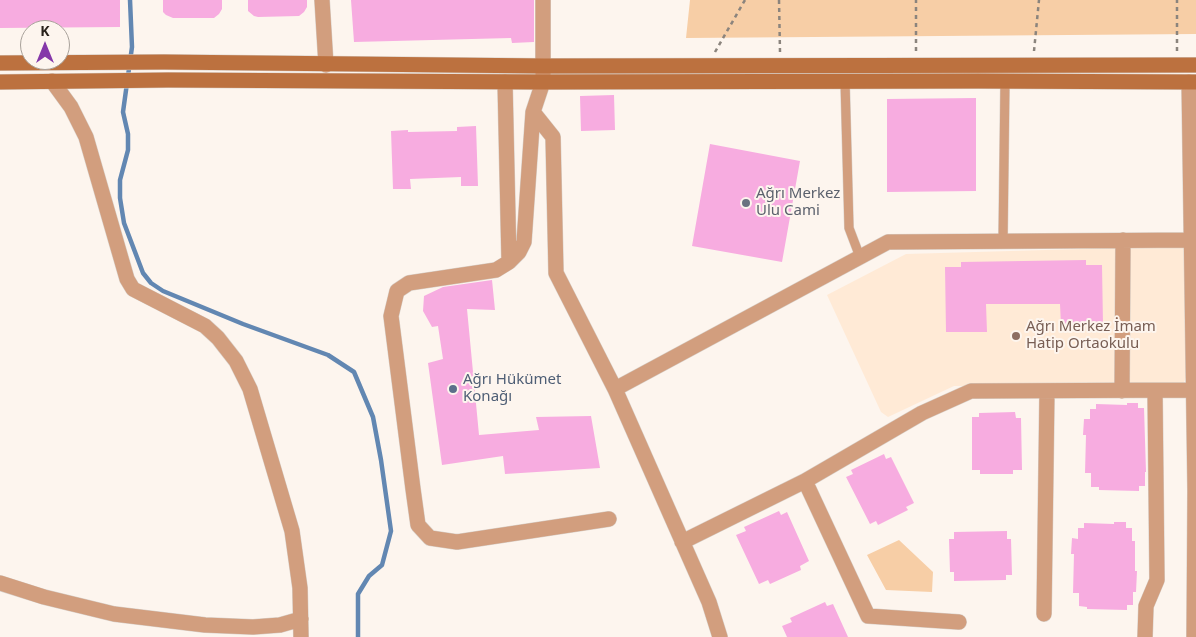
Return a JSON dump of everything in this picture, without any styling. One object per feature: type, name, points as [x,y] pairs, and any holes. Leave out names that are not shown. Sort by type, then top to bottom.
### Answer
[{"type":"main road","points":[[0,63],[81,61],[544,66],[1196,64]]},
{"type":"main road","points":[[0,82],[168,80],[1192,82]]},
{"type":"street","points":[[322,0],[326,65]]},
{"type":"street","points":[[543,0],[543,82],[534,112],[524,242],[519,252],[509,262],[496,270],[409,283],[397,291],[391,316],[418,525],[430,538],[457,542],[609,519]]},
{"type":"street","points":[[52,81],[71,107],[86,137],[127,279],[133,289],[204,326],[218,338],[236,361],[250,389],[292,531],[300,588],[301,637]]},
{"type":"street","points":[[504,82],[509,262]]},
{"type":"street","points":[[1192,82],[1194,360],[1192,390],[1195,490],[1195,628]]},
{"type":"street","points":[[534,112],[553,137],[556,273],[615,389],[709,602],[720,637]]},
{"type":"street","points":[[1122,391],[1123,240]]},
{"type":"street","points":[[615,389],[888,242],[1193,240]]},
{"type":"street","points":[[682,542],[805,481],[922,413],[971,391],[1192,390]]},
{"type":"street","points":[[1044,614],[1047,391]]},
{"type":"street","points":[[1145,637],[1146,606],[1157,580],[1156,391]]},
{"type":"street","points":[[805,481],[868,616],[959,622]]},
{"type":"street","points":[[0,583],[44,597],[123,615],[205,625],[280,626],[301,619]]},
{"type":"lane","points":[[845,81],[849,228],[860,257]]},
{"type":"lane","points":[[1003,241],[1005,81]]},
{"type":"path","points":[[706,66],[745,0]]},
{"type":"path","points":[[779,0],[780,66]]},
{"type":"path","points":[[915,65],[916,0]]},
{"type":"path","points":[[1033,65],[1039,0]]},
{"type":"path","points":[[1176,65],[1177,0]]},
{"type":"shaded area","points":[[690,0],[1196,0],[1196,34],[686,38]]},
{"type":"shaded area","name":"Ağrı Merkez İmam Hatip Ortaokulu","points":[[1185,246],[1186,378],[1183,384],[954,386],[888,417],[881,412],[827,295],[906,254]]},
{"type":"shaded area","points":[[899,540],[933,572],[932,592],[886,590],[867,555]]},
{"type":"building","points":[[0,0],[120,0],[120,27],[70,27],[70,20],[20,20],[20,28],[0,28]]},
{"type":"building","points":[[163,0],[222,0],[222,9],[214,18],[173,18],[163,12]]},
{"type":"building","points":[[248,0],[307,0],[307,7],[299,16],[258,17],[248,11]]},
{"type":"building","points":[[351,0],[534,0],[534,42],[512,43],[511,38],[354,42]]},
{"type":"building","points":[[614,95],[615,130],[581,131],[580,96]]},
{"type":"building","points":[[976,98],[976,191],[887,192],[887,99]]},
{"type":"building","points":[[476,126],[478,186],[461,186],[461,177],[410,179],[411,189],[393,189],[391,131],[457,131],[457,127]]},
{"type":"building","name":"Ağrı Merkez Ulu Cami","points":[[710,144],[800,161],[782,262],[692,246]]},
{"type":"building","points":[[1086,260],[1086,265],[1102,265],[1103,325],[1061,325],[1060,304],[986,304],[987,332],[946,332],[945,267],[961,267],[961,262]]},
{"type":"building","name":"Ağrı Hükümet Konağı","points":[[492,280],[495,310],[467,309],[479,435],[539,430],[536,417],[591,416],[600,468],[505,474],[503,456],[442,465],[428,363],[443,359],[438,326],[432,327],[423,311],[424,296],[443,287]]},
{"type":"building","points":[[1127,403],[1138,403],[1138,408],[1144,408],[1145,486],[1139,486],[1139,491],[1099,490],[1099,487],[1091,487],[1091,473],[1085,473],[1086,435],[1083,435],[1084,419],[1090,419],[1090,409],[1096,409],[1096,404],[1127,405]]},
{"type":"building","points":[[1015,412],[1016,418],[1021,418],[1022,470],[1013,470],[1013,474],[980,474],[980,470],[972,470],[972,417],[979,417],[979,413]]},
{"type":"building","points":[[884,454],[886,459],[891,457],[914,503],[906,507],[908,510],[878,525],[876,521],[870,524],[846,477],[853,474],[851,470]]},
{"type":"building","points":[[779,511],[781,515],[787,512],[809,561],[800,566],[801,570],[770,584],[768,580],[759,584],[736,535],[746,531],[744,527]]},
{"type":"building","points":[[1114,522],[1126,522],[1126,528],[1132,528],[1132,541],[1135,541],[1135,571],[1137,571],[1136,592],[1133,592],[1133,605],[1127,605],[1127,610],[1087,609],[1087,607],[1079,606],[1079,593],[1073,593],[1074,554],[1071,554],[1072,538],[1078,539],[1078,528],[1084,528],[1084,523],[1114,524]]},
{"type":"building","points":[[1007,531],[1007,539],[1011,539],[1012,575],[1006,575],[1006,580],[954,581],[954,572],[950,572],[949,539],[954,539],[954,532]]},
{"type":"building","points":[[825,602],[827,606],[833,604],[848,637],[787,637],[782,626],[792,622],[790,618]]},
{"type":"waterway","points":[[130,0],[132,47],[123,112],[128,134],[128,150],[120,180],[120,198],[124,223],[143,273],[151,283],[163,291],[243,324],[328,355],[354,372],[373,417],[391,531],[382,565],[369,576],[358,594],[358,637]]},
{"type":"place","name":"Ağrı Merkez Ulu Cami","points":[[746,203]]},
{"type":"place","name":"Ağrı Merkez İmam Hatip Ortaokulu","points":[[1016,336]]},
{"type":"place","name":"Ağrı Hükümet Konağı","points":[[453,389]]}]
